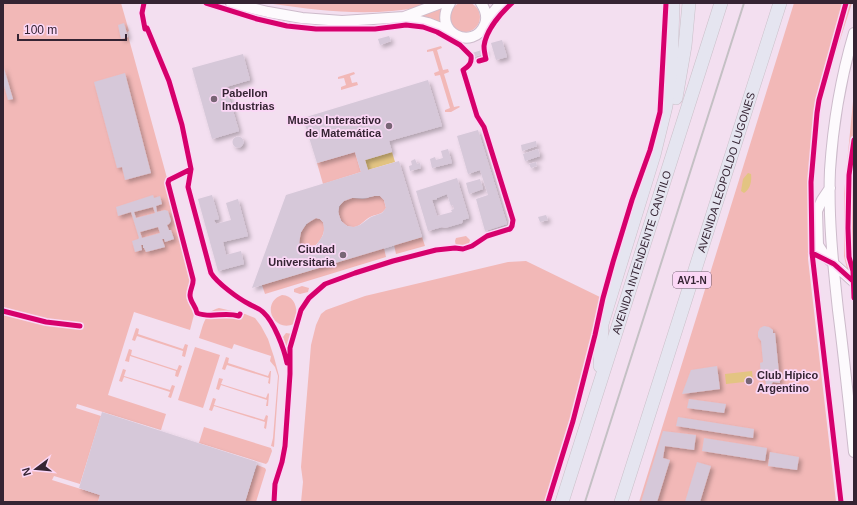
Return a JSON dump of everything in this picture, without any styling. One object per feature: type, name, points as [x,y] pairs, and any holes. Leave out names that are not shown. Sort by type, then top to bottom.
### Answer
[{"type":"highway","points":[[599,385],[602,324],[654,155],[667,100],[671,69],[673,3]]},
{"type":"highway","points":[[655,206],[660,165],[673,114],[679,82],[685,46],[689,3]]},
{"type":"highway","name":"AVENIDA INTENDENTE CANTILO","points":[[562,502],[655,206],[673,155],[721,3]]},
{"type":"highway","name":"AVENIDA LEOPOLDO LUGONES","points":[[621,502],[780,3]]},
{"type":"main road","points":[[231,3],[268,12],[342,21],[404,17],[441,3]]},
{"type":"main road","points":[[450,3],[445,10],[444,18],[446,26],[451,32]]},
{"type":"main road","points":[[481,3],[486,14],[486,21]]},
{"type":"main road","points":[[404,17],[428,23],[451,32],[459,37],[472,36],[483,28],[486,21],[501,3]]},
{"type":"main road","points":[[854,33],[844,70],[837,109],[832,150],[830,188],[834,264],[854,452]]},
{"type":"main road","points":[[830,188],[818,207],[816,217],[818,245],[824,256],[854,282]]},
{"type":"shaded area","points":[[465,2],[476,6],[480,17],[476,28],[465,32],[454,28],[450,17],[454,6]]},
{"type":"shaded area","points":[[3,3],[121,3],[129,31],[127,32],[167,178],[165,185],[193,282],[190,293],[195,311],[190,330],[134,312],[108,395],[166,414],[161,430],[77,404],[76,408],[101,416],[80,484],[54,476],[52,480],[100,495],[98,502],[3,502]]},
{"type":"shaded area","points":[[273,3],[422,3],[420,7],[402,10],[383,12],[346,12],[309,9]]},
{"type":"shaded area","name":"Club Hípico Argentino","points":[[794,3],[852,3],[830,71],[813,134],[808,259],[836,502],[639,502]]},
{"type":"shaded area","points":[[441,9],[441,24],[419,16]]},
{"type":"shaded area","points":[[441,46],[442,48],[437,50],[443,70],[448,69],[449,72],[444,74],[454,107],[460,107],[451,112],[445,112],[445,110],[450,108],[440,75],[435,76],[434,73],[439,71],[433,51],[427,52],[427,50]]},
{"type":"shaded area","points":[[354,72],[355,74],[350,76],[352,83],[357,82],[358,85],[341,90],[341,87],[346,85],[344,78],[338,79],[338,77]]},
{"type":"shaded area","points":[[854,91],[854,278],[847,269],[844,256],[844,194]]},
{"type":"shaded area","points":[[355,152],[361,172],[323,184],[317,163]]},
{"type":"shaded area","points":[[392,152],[395,162],[368,170],[365,160]]},
{"type":"shaded area","points":[[748,173],[751,174],[751,182],[748,190],[744,193],[741,191],[743,179]]},
{"type":"shaded area","points":[[380,196],[384,200],[386,208],[383,212],[370,217],[354,227],[344,224],[339,216],[342,202],[349,198],[364,199]]},
{"type":"shaded area","points":[[316,218],[321,220],[324,224],[323,234],[316,245],[306,250],[302,247],[299,238],[307,224]]},
{"type":"shaded area","points":[[466,236],[470,240],[469,244],[465,246],[456,246],[456,238]]},
{"type":"shaded area","points":[[422,237],[425,246],[396,254],[394,245]]},
{"type":"shaded area","points":[[384,248],[386,257],[265,294],[262,285]]},
{"type":"shaded area","points":[[526,261],[602,298],[577,401],[547,502],[301,502],[303,482],[301,467],[311,345],[316,325],[321,314],[326,310],[365,296],[508,262]]},
{"type":"shaded area","points":[[302,286],[309,288],[308,292],[300,294],[294,292],[294,289]]},
{"type":"shaded area","points":[[282,295],[291,298],[296,306],[296,320],[294,324],[286,326],[280,324],[275,321],[272,316],[272,304]]},
{"type":"shaded area","points":[[219,308],[255,318],[268,339],[279,376],[274,447],[271,446],[278,376],[275,367],[270,361],[271,356],[234,344],[232,349],[199,338],[205,320],[211,312]]},
{"type":"shaded area","points":[[136,328],[139,329],[138,334],[183,349],[185,344],[188,345],[185,357],[182,356],[183,351],[137,336],[135,341],[132,340]]},
{"type":"shaded area","points":[[286,333],[292,334],[295,339],[292,348],[286,346],[283,337]]},
{"type":"shaded area","points":[[195,347],[220,355],[203,408],[178,400]]},
{"type":"shaded area","points":[[129,349],[132,350],[131,355],[177,370],[179,365],[182,366],[178,377],[175,376],[176,371],[130,356],[129,362],[125,361]]},
{"type":"shaded area","points":[[226,357],[229,358],[228,363],[268,376],[271,371],[270,384],[268,383],[269,378],[227,365],[225,370],[222,369]]},
{"type":"shaded area","points":[[123,369],[126,370],[124,376],[170,390],[172,385],[175,386],[171,398],[168,397],[170,392],[124,377],[122,382],[119,381]]},
{"type":"shaded area","points":[[752,371],[753,381],[726,384],[725,374]]},
{"type":"shaded area","points":[[219,378],[223,379],[221,384],[266,398],[268,393],[268,406],[266,406],[267,400],[221,385],[219,390],[216,389]]},
{"type":"shaded area","points":[[213,398],[216,399],[214,405],[264,420],[266,415],[268,416],[266,429],[264,428],[265,422],[214,406],[212,411],[209,410]]},
{"type":"shaded area","points":[[204,427],[271,448],[272,451],[268,462],[266,464],[199,443]]},
{"type":"shaded area","points":[[257,465],[265,468],[266,470],[256,502],[245,502]]},
{"type":"building","points":[[124,23],[128,37],[121,39],[118,25]]},
{"type":"building","points":[[389,36],[391,41],[380,45],[378,39]]},
{"type":"building","points":[[502,40],[507,57],[496,60],[491,43]]},
{"type":"building","points":[[485,49],[486,53],[470,58],[469,54]]},
{"type":"building","points":[[243,54],[250,80],[226,87],[239,131],[212,139],[192,68]]},
{"type":"building","points":[[3,65],[13,99],[8,100],[3,82]]},
{"type":"building","points":[[125,73],[151,173],[125,180],[122,167],[117,168],[94,82]]},
{"type":"building","points":[[428,80],[442,126],[389,141],[392,152],[365,160],[368,170],[399,161],[422,237],[252,288],[286,195],[361,172],[355,152],[317,163],[303,118]],"holes":[[[380,196],[384,200],[386,208],[382,213],[371,217],[360,225],[354,227],[347,226],[341,221],[338,212],[339,206],[344,201],[352,198]],[[316,218],[323,222],[323,235],[316,246],[305,250],[299,243],[301,232],[306,224]]]},
{"type":"building","points":[[478,130],[507,224],[485,231],[476,199],[488,195],[480,170],[468,174],[457,136]]},
{"type":"building","points":[[236,137],[240,137],[242,138],[242,146],[236,147],[233,144],[233,140]]},
{"type":"building","points":[[536,141],[537,146],[522,151],[521,145]]},
{"type":"building","points":[[448,149],[452,163],[432,168],[430,159],[435,157],[436,160],[443,158],[441,151]]},
{"type":"building","points":[[538,149],[540,156],[525,161],[523,154]]},
{"type":"building","points":[[415,159],[417,164],[420,163],[421,168],[410,171],[409,166],[412,165],[411,161]]},
{"type":"building","points":[[536,162],[537,166],[531,168],[529,164]]},
{"type":"building","points":[[457,178],[469,218],[463,220],[462,223],[428,231],[416,191]],"holes":[[[447,194],[451,206],[453,205],[454,209],[451,210],[452,212],[437,216],[432,200]]]},
{"type":"building","points":[[480,179],[483,189],[469,194],[466,183]]},
{"type":"building","points":[[153,195],[154,198],[160,196],[162,204],[156,206],[157,212],[165,210],[168,211],[171,221],[167,225],[169,230],[171,230],[174,239],[165,242],[164,239],[162,239],[165,247],[146,252],[143,245],[141,245],[142,250],[135,252],[132,241],[139,238],[131,212],[118,216],[116,207]],"holes":[[[153,207],[155,213],[136,218],[134,212]],[[158,227],[160,233],[142,238],[140,232]]]},
{"type":"building","points":[[212,195],[219,219],[214,220],[216,224],[231,220],[226,203],[238,199],[248,236],[223,242],[226,255],[241,251],[244,264],[218,271],[198,199]]},
{"type":"building","points":[[546,215],[548,220],[540,222],[538,217]]},
{"type":"building","points":[[764,326],[769,327],[773,330],[773,333],[775,333],[780,383],[773,382],[770,386],[766,384],[765,376],[761,376],[760,363],[763,362],[761,341],[758,337],[758,332],[760,328]]},
{"type":"building","points":[[717,366],[720,389],[682,394],[691,370]]},
{"type":"building","points":[[689,399],[726,404],[724,413],[687,408]]},
{"type":"building","points":[[102,412],[257,462],[245,502],[98,502],[100,495],[79,488]]},
{"type":"building","points":[[678,417],[754,429],[753,438],[676,426]]},
{"type":"building","points":[[663,431],[696,435],[694,450],[665,446],[663,458],[670,460],[657,502],[641,502]]},
{"type":"building","points":[[704,438],[767,448],[765,461],[702,451]]},
{"type":"building","points":[[770,452],[799,457],[797,470],[768,466]]},
{"type":"building","points":[[697,462],[711,466],[700,502],[685,502]]},
{"type":"railway","points":[[585,502],[744,3]]},
{"type":"cycle path","points":[[144,3],[142,13],[145,29],[147,28],[169,81],[182,125],[191,169],[188,187],[211,273],[228,290],[245,302],[260,309],[267,316],[284,350],[287,363]]},
{"type":"cycle path","points":[[206,3],[257,19],[287,26],[316,29],[375,29],[406,25],[423,27],[437,32],[460,45],[471,56],[470,64],[463,70],[477,116],[484,127],[513,220],[510,229],[487,236],[472,246],[463,249],[455,248],[436,250],[355,273],[325,284],[309,298],[301,310],[290,348],[290,374],[285,446],[275,484],[274,502]]},
{"type":"cycle path","points":[[479,61],[486,59],[484,46],[485,40],[491,28],[512,3]]},
{"type":"cycle path","points":[[548,502],[573,421],[613,262],[632,200],[650,150],[660,112],[666,3]]},
{"type":"cycle path","points":[[841,502],[812,253],[811,182],[819,100],[846,3]]},
{"type":"cycle path","points":[[854,140],[849,175],[848,228],[849,257],[853,271],[854,298]]},
{"type":"cycle path","points":[[191,169],[169,180],[168,183],[193,279],[190,293],[191,300],[197,313],[202,315],[228,314],[239,316],[240,314]]},
{"type":"cycle path","points":[[812,253],[834,264],[854,282]]},
{"type":"cycle path","points":[[3,311],[46,322],[80,326]]},
{"type":"place","name":"Pabellon Industrias","points":[[214,99]]},
{"type":"place","name":"Museo Interactivo de Matemática","points":[[389,126]]},
{"type":"place","name":"Ciudad Universitaria","points":[[343,255]]},
{"type":"place","name":"Club Hípico Argentino","points":[[749,381]]}]
